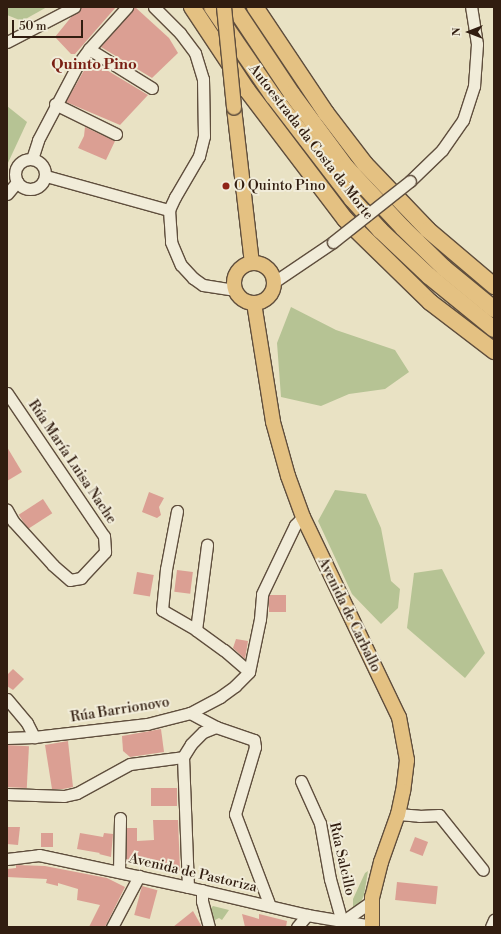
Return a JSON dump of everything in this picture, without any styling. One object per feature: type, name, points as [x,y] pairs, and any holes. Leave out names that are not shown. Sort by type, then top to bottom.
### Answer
[{"type":"highway","points":[[192,7],[247,90],[345,219],[430,302],[494,351]]},
{"type":"highway","name":"Autoestrada da Costa da Morte","points":[[212,7],[273,96],[352,199],[380,230],[429,276],[494,329]]},
{"type":"highway","name":"Autoestrada da Costa da Morte","points":[[234,7],[292,94],[346,167],[403,228],[444,268],[494,309]]},
{"type":"highway","points":[[254,7],[326,113],[365,164],[428,230],[494,286]]},
{"type":"main road","points":[[224,7],[252,263]]},
{"type":"main road","points":[[252,263],[264,266],[269,270],[274,282],[270,294],[266,299],[254,303],[243,299],[236,290],[236,275],[242,267],[252,263]]},
{"type":"main road","name":"Avenida de Carballo","points":[[254,303],[273,422],[288,476],[303,518],[399,717],[407,760],[398,814],[381,862],[372,901],[372,926]]},
{"type":"street","points":[[7,42],[74,7]]},
{"type":"street","points":[[32,159],[38,140],[55,104],[78,64],[89,49],[127,7]]},
{"type":"street","points":[[154,7],[180,33],[195,53],[203,79],[204,136],[199,156],[175,196],[169,210],[171,242],[181,265],[194,278],[204,285],[236,290]]},
{"type":"street","points":[[274,282],[333,242],[410,181],[442,150],[463,120],[474,86],[477,44],[471,7]]},
{"type":"street","points":[[89,49],[152,88]]},
{"type":"street","points":[[55,104],[116,134]]},
{"type":"street","points":[[32,159],[43,165],[46,176],[42,184],[34,189],[25,189],[17,182],[15,176],[17,167],[23,160],[32,159]]},
{"type":"street","points":[[46,176],[169,210]]},
{"type":"street","points":[[7,194],[17,182]]},
{"type":"street","name":"Rúa María Luisa Nache","points":[[7,393],[104,536],[105,552],[81,578],[70,580],[53,565],[13,521],[7,510]]},
{"type":"street","points":[[177,511],[166,569],[162,610],[196,630],[224,650],[250,672],[260,619],[262,594],[295,525],[303,518]]},
{"type":"street","points":[[196,630],[207,545]]},
{"type":"street","name":"Rúa Barrionovo","points":[[7,738],[34,737],[147,724],[190,713],[220,697],[250,672]]},
{"type":"street","points":[[7,699],[27,723],[34,737]]},
{"type":"street","points":[[190,713],[216,727],[254,740],[255,747],[235,814],[270,906]]},
{"type":"street","points":[[188,887],[183,757],[191,744],[203,732],[216,727]]},
{"type":"street","points":[[7,794],[64,796],[77,793],[130,764],[183,757]]},
{"type":"street","name":"Rúa Salcillo","points":[[301,781],[320,823],[330,879],[345,924]]},
{"type":"street","points":[[398,814],[419,816],[438,815],[483,870]]},
{"type":"street","points":[[119,872],[120,818]]},
{"type":"street","name":"Avenida de Pastoriza","points":[[7,859],[39,856],[202,890],[345,924],[372,926]]},
{"type":"street","points":[[112,927],[139,876]]},
{"type":"street","points":[[202,890],[202,901],[209,927]]},
{"type":"street","points":[[345,924],[372,901]]},
{"type":"street","points":[[297,927],[307,915]]},
{"type":"green space","points":[[7,7],[47,7],[22,21],[7,15]]},
{"type":"green space","points":[[7,106],[27,122],[7,165]]},
{"type":"green space","points":[[291,307],[336,330],[395,350],[409,372],[385,389],[349,394],[321,406],[281,397],[277,343]]},
{"type":"green space","points":[[335,490],[366,494],[381,528],[391,581],[400,589],[398,608],[381,624],[352,594],[318,521]]},
{"type":"green space","points":[[442,569],[485,653],[465,678],[407,628],[414,573]]},
{"type":"green space","points":[[368,871],[364,895],[359,907],[353,909],[353,899],[365,873]]},
{"type":"green space","points":[[213,906],[229,910],[222,920],[219,918],[215,920],[213,919],[210,909]]},
{"type":"building","points":[[81,7],[116,7],[75,54],[71,54],[55,37],[72,16],[80,11]]},
{"type":"building","points":[[135,7],[169,38],[178,53],[152,78],[101,47]]},
{"type":"building","points":[[90,60],[148,95],[120,125],[66,102]]},
{"type":"building","points":[[85,127],[115,141],[106,160],[78,148],[84,136]]},
{"type":"building","points":[[7,447],[22,472],[7,481]]},
{"type":"building","points":[[149,492],[164,498],[159,507],[161,515],[157,518],[142,512]]},
{"type":"building","points":[[43,499],[52,513],[28,529],[19,515]]},
{"type":"building","points":[[177,570],[193,572],[190,594],[174,592]]},
{"type":"building","points":[[137,572],[154,575],[150,597],[133,594]]},
{"type":"building","points":[[269,595],[286,595],[286,612],[269,612]]},
{"type":"building","points":[[236,639],[248,641],[245,659],[233,648]]},
{"type":"building","points":[[13,669],[24,679],[13,690],[7,686],[7,675]]},
{"type":"building","points":[[161,729],[164,752],[130,757],[123,751],[122,736]]},
{"type":"building","points":[[68,741],[73,787],[52,789],[45,745]]},
{"type":"building","points":[[7,745],[29,746],[27,788],[7,787]]},
{"type":"building","points":[[151,788],[177,788],[177,806],[151,806]]},
{"type":"building","points":[[153,820],[178,820],[180,870],[175,872],[126,861],[127,828],[137,828],[137,841],[154,840]]},
{"type":"building","points":[[7,827],[20,827],[18,845],[7,844]]},
{"type":"building","points":[[41,833],[53,833],[53,847],[41,847]]},
{"type":"building","points":[[80,833],[103,837],[104,833],[113,834],[111,857],[99,854],[100,853],[77,849]]},
{"type":"building","points":[[415,837],[428,842],[423,856],[410,851]]},
{"type":"building","points":[[16,865],[45,866],[107,878],[125,887],[105,927],[89,927],[100,905],[77,900],[78,889],[58,883],[58,886],[46,883],[47,879],[7,877],[7,869],[16,868]]},
{"type":"building","points":[[397,882],[438,886],[436,904],[395,900]]},
{"type":"building","points":[[142,886],[157,890],[150,919],[134,915]]},
{"type":"building","points":[[193,911],[202,927],[173,927]]},
{"type":"building","points":[[242,914],[259,919],[259,914],[287,921],[286,927],[245,927]]},
{"type":"place","name":"O Quinto Pino","points":[[226,186]]},
{"type":"district","name":"Quinto Pino","points":[[94,65]]}]
